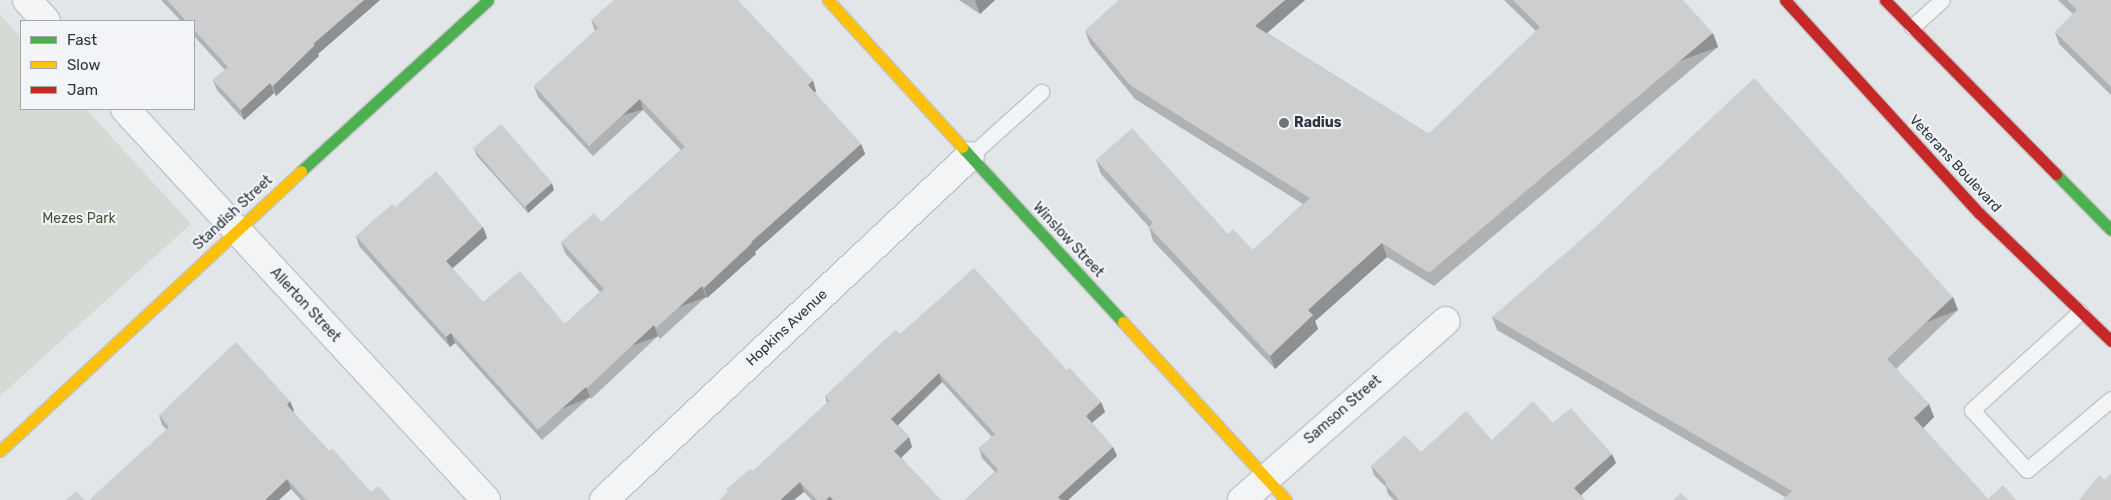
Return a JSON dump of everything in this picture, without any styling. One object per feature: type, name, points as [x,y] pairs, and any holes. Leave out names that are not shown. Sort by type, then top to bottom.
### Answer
[{"type":"street","points":[[27,0],[45,20]]},
{"type":"street","name":"Standish Street","points":[[0,451],[235,231],[488,0]]},
{"type":"street","name":"Winslow Street","points":[[828,0],[1286,500]]},
{"type":"street","name":"Veterans Boulevard","points":[[1785,0],[1979,213],[2111,341]]},
{"type":"street","points":[[1885,0],[1931,49],[2111,230]]},
{"type":"street","name":"Allerton Street","points":[[127,110],[235,231],[486,500]]},
{"type":"street","name":"Hopkins Avenue","points":[[604,500],[970,156]]},
{"type":"street","name":"Samson Street","points":[[1242,500],[1446,322]]},
{"type":"lane","points":[[1912,27],[1942,0]]},
{"type":"lane","points":[[970,156],[1041,92]]},
{"type":"lane","points":[[2080,312],[1972,410],[2027,470],[2111,399]]},
{"type":"green space","name":"Mezes Park","points":[[0,14],[20,37],[20,110],[87,110],[191,224],[0,396]]},
{"type":"building","points":[[167,0],[364,0],[313,44],[315,45],[273,86],[270,83],[241,110],[213,80],[228,67],[195,31],[195,20],[185,20]]},
{"type":"building","points":[[614,0],[738,0],[813,80],[808,85],[861,144],[751,242],[704,288],[702,286],[656,328],[654,325],[587,388],[538,430],[451,333],[446,337],[356,236],[392,204],[395,207],[436,171],[483,227],[446,261],[483,302],[520,271],[565,324],[604,289],[561,242],[594,213],[602,222],[685,147],[640,99],[589,146],[534,86],[598,28],[591,20]]},
{"type":"building","name":"Radius","points":[[1119,0],[1285,0],[1255,26],[1429,134],[1540,27],[1513,0],[1683,0],[1713,33],[1429,273],[1382,243],[1308,310],[1313,315],[1270,356],[1149,227],[1153,223],[1096,160],[1132,128],[1228,234],[1233,229],[1253,250],[1310,198],[1130,85],[1085,31]]},
{"type":"building","points":[[2067,0],[2111,0],[2111,87],[2055,32],[2077,10]]},
{"type":"building","points":[[1754,78],[1953,297],[1887,359],[1929,404],[1914,418],[1988,499],[2003,485],[2016,500],[1782,500],[1792,491],[1492,317],[1591,231]]},
{"type":"building","points":[[501,124],[552,183],[524,207],[473,148]]},
{"type":"building","points":[[974,268],[1067,370],[1070,368],[1101,402],[1086,416],[1113,447],[1058,497],[1061,500],[965,500],[998,470],[979,448],[995,434],[939,373],[891,419],[909,437],[894,451],[941,500],[834,500],[830,496],[826,500],[817,500],[800,482],[780,500],[719,500],[729,491],[727,489],[750,469],[753,471],[829,401],[825,396],[880,344],[896,330],[900,334]]},
{"type":"building","points":[[236,342],[290,401],[287,405],[329,451],[332,448],[371,492],[378,486],[391,500],[306,500],[287,479],[265,500],[89,500],[169,427],[159,415]]},
{"type":"building","points":[[1533,401],[1553,423],[1571,408],[1612,454],[1574,488],[1585,500],[1399,500],[1385,484],[1387,483],[1371,466],[1405,435],[1421,452],[1466,411],[1492,440]]},
{"type":"building","points":[[2111,473],[2111,500],[2079,500],[2099,475],[2105,480]]},
{"type":"building","points":[[76,491],[85,500],[66,500]]},
{"type":"building","points":[[1681,493],[1688,500],[1673,500]]},
{"type":"traffic: fast","points":[[301,171],[488,0]]},
{"type":"traffic: fast","points":[[962,147],[1123,322]]},
{"type":"traffic: fast","points":[[2056,174],[2111,230]]},
{"type":"traffic: slow","points":[[828,0],[962,147]]},
{"type":"traffic: slow","points":[[0,451],[301,171]]},
{"type":"traffic: slow","points":[[1123,322],[1286,500]]},
{"type":"traffic: jam","points":[[1785,0],[1979,213],[2111,341]]},
{"type":"traffic: jam","points":[[1885,0],[2056,174]]},
{"type":"place","name":"Radius","points":[[1284,123]]}]
